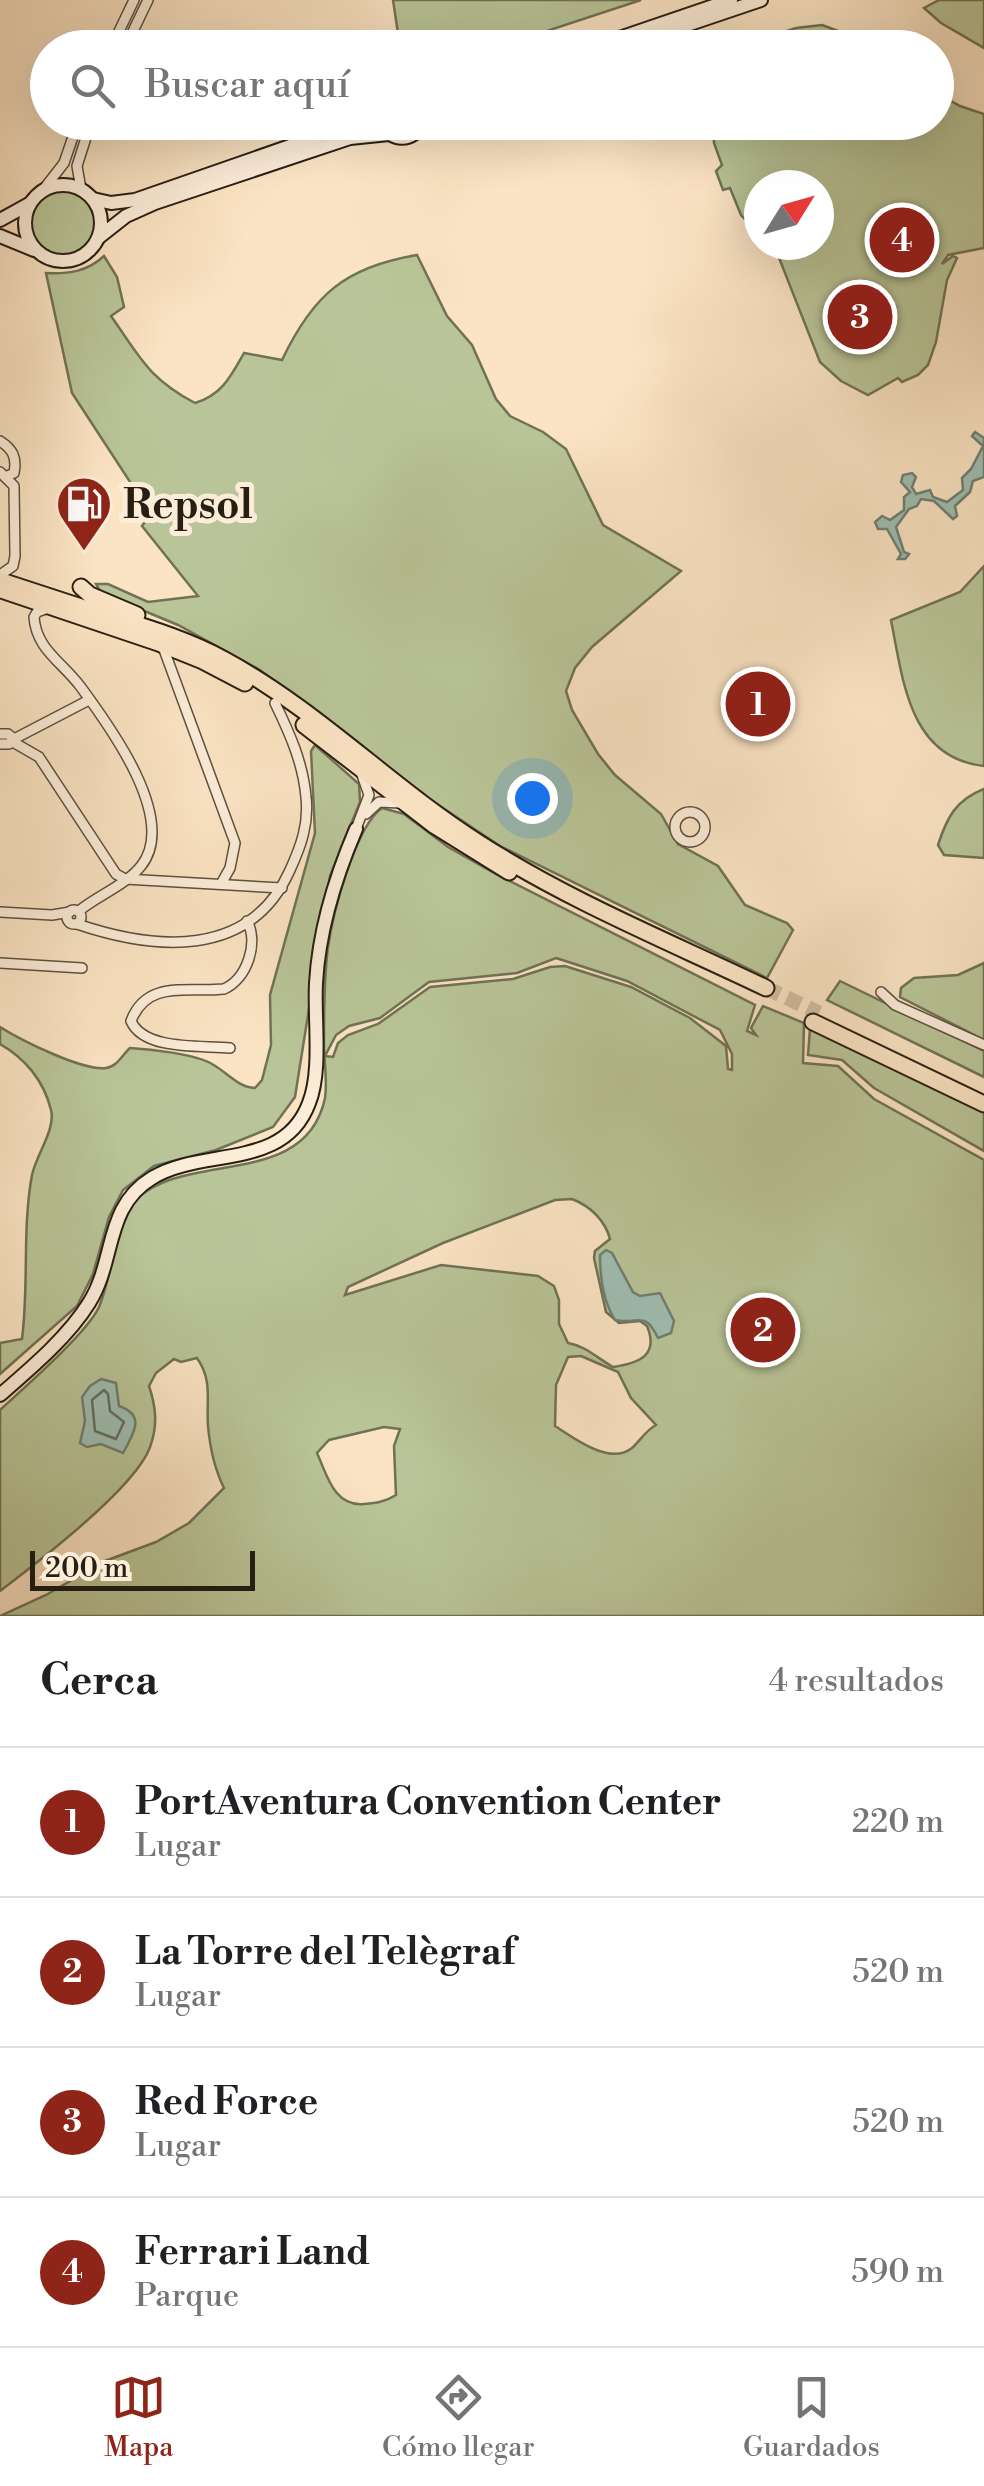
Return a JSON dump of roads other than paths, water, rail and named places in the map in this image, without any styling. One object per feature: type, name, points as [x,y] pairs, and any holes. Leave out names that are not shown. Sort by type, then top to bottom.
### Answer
[{"type":"highway","points":[[81,587],[204,644],[294,704],[480,844],[764,992],[554,896],[474,852],[404,804],[275,703],[203,660],[162,644]]},
{"type":"highway","points":[[104,614],[168,635],[225,660]]},
{"type":"highway","points":[[984,1093],[816,1018],[984,1104]]},
{"type":"main road","points":[[0,577],[104,614]]},
{"type":"main road","points":[[0,590],[162,644]]},
{"type":"street","points":[[120,30],[134,0]]},
{"type":"street","points":[[134,30],[148,0]]},
{"type":"street","points":[[643,30],[731,0]]},
{"type":"street","points":[[673,30],[761,0]]},
{"type":"street","points":[[0,220],[29,204],[43,190],[64,163],[72,140]]},
{"type":"street","points":[[81,189],[78,166],[86,140]]},
{"type":"street","points":[[93,199],[116,203],[150,195],[307,140]]},
{"type":"street","points":[[0,236],[56,260],[73,260],[88,252],[98,238],[126,216],[344,140]]},
{"type":"street","points":[[43,190],[58,185],[81,189],[93,199],[100,215],[98,238]]},
{"type":"street","points":[[29,204],[26,231],[40,254]]},
{"type":"street","points":[[0,441],[11,449],[16,462],[14,473],[2,474]]},
{"type":"street","points":[[0,577],[15,561],[14,486],[2,474]]},
{"type":"street","points":[[53,608],[44,608],[34,617],[43,647],[78,684],[140,780],[148,802],[149,851],[142,866],[75,917]]},
{"type":"street","points":[[162,644],[235,842],[230,868],[221,884]]},
{"type":"street","points":[[0,744],[14,741],[88,700]]},
{"type":"street","points":[[0,912],[75,917],[133,941],[177,944],[216,938],[269,906],[282,888],[304,835],[307,814],[305,784],[293,742],[275,703]]},
{"type":"street","points":[[293,742],[295,730],[306,727]]},
{"type":"street","points":[[0,734],[8,734],[39,758],[116,874],[125,880],[282,888]]},
{"type":"street","points":[[0,1396],[75,1322],[92,1298],[114,1222],[141,1186],[178,1167],[268,1147],[303,1117],[313,1091],[319,950],[332,896],[368,795],[369,787],[358,768]]},
{"type":"street","points":[[356,830],[378,802],[404,804]]},
{"type":"street","points":[[230,1048],[154,1040],[138,1032],[131,1020],[142,1001],[152,994],[166,990],[224,989],[237,981],[249,955],[251,928],[246,921]]},
{"type":"street","points":[[0,963],[82,968]]},
{"type":"street","points":[[881,992],[896,1004],[984,1045]]},
{"type":"water","points":[[975,432],[984,438],[984,477],[973,481],[970,492],[955,506],[957,516],[953,519],[934,501],[921,499],[909,509],[896,527],[904,552],[909,554],[898,559],[901,554],[887,529],[878,529],[875,522],[882,516],[890,520],[904,510],[904,497],[910,492],[901,482],[903,475],[912,473],[916,477],[912,487],[916,494],[930,490],[933,497],[947,502],[963,490],[962,478],[983,446],[972,436]]},
{"type":"water","points":[[606,1250],[612,1253],[633,1292],[640,1296],[660,1293],[674,1321],[671,1333],[658,1338],[645,1321],[615,1320],[602,1281],[600,1255]]},
{"type":"water","points":[[101,1379],[116,1383],[119,1406],[135,1419],[134,1431],[123,1453],[101,1444],[87,1447],[80,1443],[85,1421],[82,1397]]},
{"type":"tunnel","points":[[766,988],[819,1013]]},
{"type":"place","name":"Ferrari Land","points":[[902,240]]},
{"type":"place","name":"Red Force","points":[[860,317]]},
{"type":"place","name":"Repsol","points":[[84,553]]},
{"type":"place","name":"PortAventura Convention Center","points":[[758,704]]},
{"type":"place","name":"La Torre del Telègraf","points":[[763,1330]]}]
